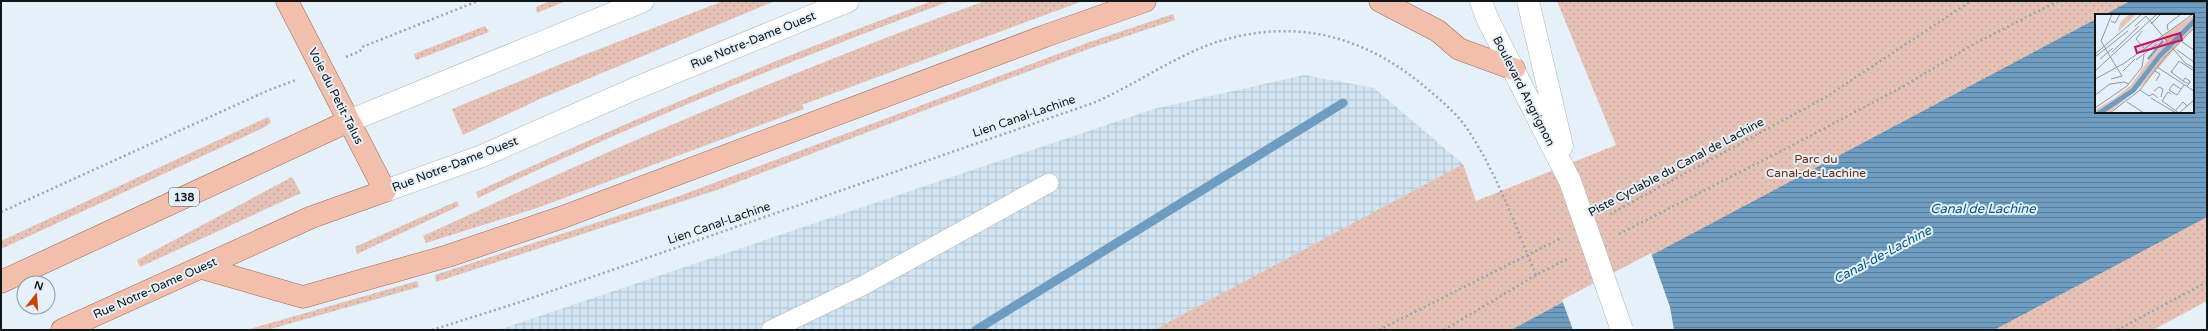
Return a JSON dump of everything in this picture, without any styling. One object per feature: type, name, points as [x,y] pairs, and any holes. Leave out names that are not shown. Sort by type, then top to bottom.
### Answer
[{"type":"main road","name":"Voie du Petit-Talus","points":[[287,1],[385,191]]},
{"type":"main road","points":[[349,121],[643,1]]},
{"type":"main road","name":"Rue Notre-Dame Ouest","points":[[62,330],[312,217],[482,156],[634,89],[848,1]]},
{"type":"main road","points":[[202,268],[303,298],[448,256],[563,217],[1045,36],[1145,1]]},
{"type":"main road","points":[[1380,1],[1438,31],[1459,49],[1514,69]]},
{"type":"main road","name":"Boulevard Angrignon","points":[[1481,1],[1487,18],[1570,181]]},
{"type":"main road","name":"Boulevard Angrignon","points":[[1528,1],[1570,181],[1622,330]]},
{"type":"main road","name":"138","points":[[1,282],[349,121]]},
{"type":"lane","points":[[771,330],[864,285],[1049,183]]},
{"type":"path","points":[[362,47],[478,1]]},
{"type":"path","name":"Piste Cyclable du Canal de Lachine","points":[[1604,217],[1826,97],[1971,1]]},
{"type":"path","points":[[1614,236],[1876,101],[1972,45],[2058,1]]},
{"type":"path","name":"Lien Canal-Lachine","points":[[432,330],[517,303],[1093,103],[1132,85],[1197,50],[1220,41],[1273,32],[1320,34],[1368,48],[1394,62],[1449,108],[1467,129],[1482,153],[1496,181],[1536,275]]},
{"type":"path","points":[[1,212],[269,90],[288,84]]},
{"type":"path","points":[[1380,330],[1562,237]]},
{"type":"path","points":[[1444,330],[1536,275],[1571,258]]},
{"type":"path","points":[[2117,330],[2207,282]]},
{"type":"shaded area","points":[[1304,75],[1374,88],[1463,164],[1154,330],[498,330],[1154,109]]},
{"type":"green space","points":[[550,1],[566,1],[537,13],[536,7]]},
{"type":"green space","points":[[723,1],[775,1],[540,99],[463,135],[452,109],[566,62]]},
{"type":"green space","points":[[932,1],[950,1],[712,94],[594,144],[478,198],[476,192],[645,116],[816,45]]},
{"type":"green space","points":[[985,1],[1083,1],[802,105],[804,109],[537,208],[426,243],[423,236],[701,112],[842,55]]},
{"type":"green space","name":"Parc du Canal-de-Lachine","points":[[1557,1],[2207,1],[2207,301],[2153,330],[1154,330],[1463,164],[1476,201],[1616,145]]},
{"type":"green space","points":[[1173,14],[1175,20],[1091,48],[720,189],[436,282],[435,275],[679,196],[1087,43]]},
{"type":"green space","points":[[485,26],[489,32],[416,60],[414,54]]},
{"type":"green space","points":[[268,117],[271,122],[265,127],[1,249],[1,241]]},
{"type":"green space","points":[[292,177],[301,193],[140,267],[137,260]]},
{"type":"green space","points":[[457,201],[459,206],[357,254],[355,247]]},
{"type":"green space","points":[[417,281],[419,287],[267,330],[246,330]]},
{"type":"water","name":"Canal de Lachine","points":[[2130,1],[2207,1],[2207,217],[1994,330],[1511,330],[2095,20],[2095,113],[2194,113],[2194,14],[2106,14]]},
{"type":"pier","points":[[1651,253],[1670,307],[1674,330],[1573,330],[1562,300]]},
{"type":"waterway","points":[[976,330],[1343,103]]},
{"type":"water label","name":"Canal-de-Lachine","points":[[1882,254]]}]
